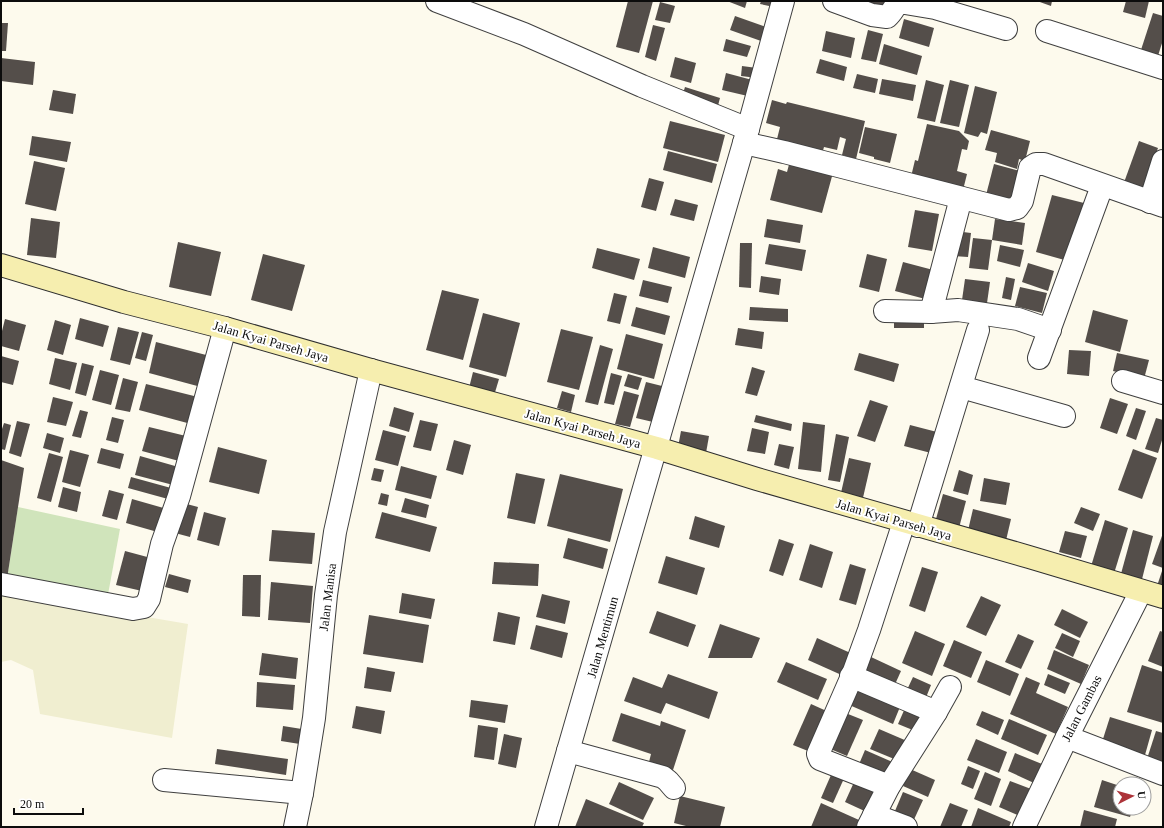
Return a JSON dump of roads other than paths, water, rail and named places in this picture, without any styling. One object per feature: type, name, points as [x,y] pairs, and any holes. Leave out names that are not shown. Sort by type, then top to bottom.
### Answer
[{"type":"main road","name":"Jalan Kyai Parseh Jaya","points":[[1,265],[124,302],[225,328],[371,370],[657,448],[757,479],[1163,597]]},
{"type":"street","points":[[437,1],[524,34],[642,86],[746,136],[784,152],[1009,210],[1017,208],[1022,201],[1030,168],[1036,164],[1044,164],[1102,186],[1156,204],[1163,161]]},
{"type":"street","name":"Jalan Mentimun","points":[[546,827],[657,448],[783,1]]},
{"type":"street","points":[[834,1],[872,15],[887,17],[892,13],[896,4],[899,2],[935,8],[1006,29]]},
{"type":"street","points":[[1047,31],[1163,68]]},
{"type":"street","points":[[1039,358],[1102,186]]},
{"type":"street","points":[[931,312],[961,198]]},
{"type":"street","points":[[885,311],[931,312],[958,310],[1018,319],[1050,330]]},
{"type":"street","points":[[1,584],[133,609],[144,606],[149,599],[162,544],[179,496],[225,328]]},
{"type":"street","points":[[889,786],[820,759],[818,754],[851,676],[911,524],[961,387],[978,330]]},
{"type":"street","name":"Jalan Manisa","points":[[295,827],[302,794],[314,718],[326,595],[335,532],[371,370]]},
{"type":"street","points":[[1123,381],[1163,394]]},
{"type":"street","points":[[961,387],[1064,416]]},
{"type":"street","name":"Jalan Gambas","points":[[1024,827],[1067,737],[1141,591]]},
{"type":"street","points":[[851,676],[936,712]]},
{"type":"street","points":[[906,827],[871,821],[889,786],[950,688]]},
{"type":"street","points":[[1067,737],[1163,774]]},
{"type":"street","points":[[568,751],[663,777],[668,780],[674,788]]},
{"type":"street","points":[[164,780],[302,794]]}]
